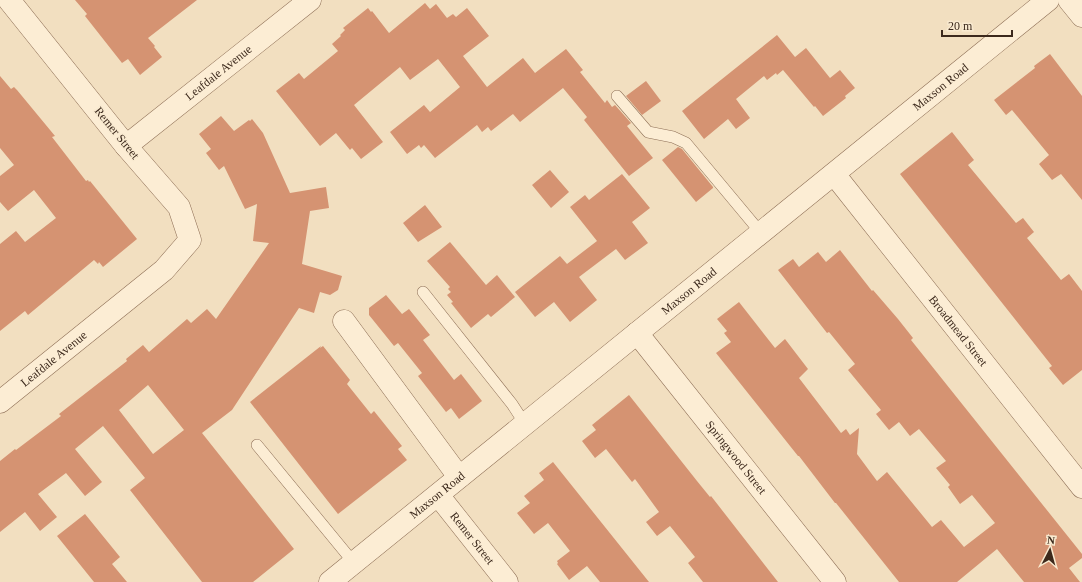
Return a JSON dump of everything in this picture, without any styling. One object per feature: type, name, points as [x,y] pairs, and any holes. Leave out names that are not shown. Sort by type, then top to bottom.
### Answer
[{"type":"street","name":"Remer Street","points":[[9,0],[126,146],[180,207],[190,240],[164,270]]},
{"type":"street","name":"Leafdale Avenue","points":[[126,146],[310,0]]},
{"type":"street","name":"Maxson Road","points":[[330,582],[1048,0]]},
{"type":"street","points":[[1069,0],[1082,16]]},
{"type":"street","name":"Broadmead Street","points":[[834,174],[1082,487]]},
{"type":"street","name":"Leafdale Avenue","points":[[0,402],[164,270]]},
{"type":"street","points":[[344,321],[459,477]]},
{"type":"street","name":"Springwood Street","points":[[637,333],[835,582]]},
{"type":"street","name":"Remer Street","points":[[438,495],[507,582]]},
{"type":"lane","points":[[617,96],[648,132],[672,137],[686,143],[761,233]]},
{"type":"lane","points":[[423,292],[512,404],[525,424]]},
{"type":"lane","points":[[257,445],[354,563]]},
{"type":"building","points":[[75,0],[197,0],[148,38],[162,57],[140,75],[128,59],[122,63],[85,16],[87,14]]},
{"type":"building","points":[[425,3],[430,9],[436,4],[447,18],[453,14],[456,17],[467,8],[489,36],[463,56],[487,87],[523,58],[535,73],[566,49],[583,70],[580,72],[605,103],[607,100],[612,107],[615,105],[631,123],[627,126],[653,158],[629,176],[584,120],[587,117],[563,88],[520,122],[513,114],[491,131],[488,127],[482,132],[477,125],[435,158],[424,145],[421,148],[419,145],[407,154],[390,132],[424,105],[430,112],[460,87],[438,59],[410,80],[400,67],[354,105],[383,142],[361,159],[352,148],[350,150],[336,133],[320,146],[276,91],[299,73],[304,79],[338,51],[332,44],[341,36],[340,35],[345,30],[343,28],[368,8],[389,33]]},
{"type":"building","points":[[777,35],[795,57],[806,48],[830,78],[840,70],[855,88],[845,96],[846,98],[823,116],[783,70],[767,80],[764,76],[736,99],[750,118],[736,129],[728,119],[704,139],[682,111]]},
{"type":"building","points":[[1050,54],[1082,96],[1082,200],[1061,174],[1052,180],[1039,164],[1049,155],[1012,110],[1006,115],[994,100],[1035,68],[1034,66]]},
{"type":"building","points":[[0,76],[11,89],[14,87],[17,90],[55,136],[52,137],[86,181],[90,181],[137,239],[103,267],[99,262],[98,264],[94,260],[28,315],[25,311],[0,331],[0,244],[16,231],[25,242],[56,218],[34,190],[8,211],[0,202],[0,176],[14,165],[0,148]]},
{"type":"building","points":[[646,81],[661,101],[642,115],[626,96]]},
{"type":"building","points":[[221,116],[234,131],[252,119],[263,133],[290,193],[326,187],[329,208],[310,211],[302,264],[342,276],[338,290],[330,295],[320,292],[314,313],[299,308],[232,410],[202,433],[294,549],[253,582],[202,582],[130,490],[145,478],[103,426],[75,449],[102,482],[85,496],[66,473],[38,494],[57,517],[40,531],[25,512],[0,532],[0,461],[61,416],[59,414],[127,361],[126,359],[143,345],[149,352],[187,319],[191,323],[207,309],[216,319],[269,243],[253,241],[257,204],[245,209],[224,166],[219,170],[206,153],[211,149],[199,134]],"holes":[[[148,385],[184,430],[153,454],[119,410]]]},
{"type":"building","points":[[952,132],[974,160],[968,165],[1016,223],[1023,218],[1034,232],[1027,238],[1061,280],[1069,274],[1082,291],[1082,370],[1063,385],[1049,368],[1052,366],[900,174]]},
{"type":"building","points":[[678,147],[682,149],[713,187],[696,202],[662,160]]},
{"type":"building","points":[[550,170],[569,192],[551,208],[532,185]]},
{"type":"building","points":[[622,174],[650,208],[632,222],[648,243],[625,260],[616,249],[579,277],[597,300],[570,322],[554,302],[535,317],[515,292],[560,256],[567,264],[597,241],[570,207],[585,195],[589,200]]},
{"type":"building","points":[[425,205],[442,227],[418,242],[403,223]]},
{"type":"building","points":[[450,242],[486,285],[497,275],[515,297],[491,317],[488,314],[471,328],[451,303],[453,302],[447,295],[451,292],[448,289],[450,287],[427,261]]},
{"type":"building","points":[[840,250],[872,291],[873,290],[898,319],[913,338],[911,340],[1082,554],[1082,558],[1069,568],[1080,582],[1024,582],[997,549],[957,582],[899,582],[716,353],[731,342],[724,333],[727,331],[717,319],[739,302],[775,348],[785,339],[808,369],[799,378],[841,433],[846,429],[850,435],[859,428],[857,454],[877,481],[887,472],[932,527],[941,520],[964,547],[995,523],[972,495],[960,504],[948,487],[950,485],[936,468],[946,461],[919,429],[910,436],[899,422],[889,430],[876,414],[881,410],[848,370],[855,364],[829,332],[827,333],[778,270],[793,259],[799,267],[818,252],[826,262]]},
{"type":"building","points":[[386,295],[402,314],[409,309],[430,335],[423,340],[454,380],[461,374],[482,401],[459,419],[451,408],[446,412],[418,376],[422,373],[398,343],[394,346],[369,315],[369,308]]},
{"type":"building","points":[[321,346],[320,348],[323,346],[350,380],[347,384],[371,414],[374,411],[402,446],[398,449],[407,460],[338,514],[250,402]]},
{"type":"building","points":[[629,395],[778,582],[703,582],[688,563],[695,557],[670,526],[657,536],[646,522],[659,512],[635,479],[632,482],[606,449],[595,458],[582,441],[596,430],[592,425]]},
{"type":"building","points":[[553,462],[649,582],[600,582],[587,566],[569,580],[557,564],[557,561],[570,551],[548,523],[534,534],[517,513],[530,503],[524,496],[544,480],[539,473]]},
{"type":"building","points":[[85,514],[120,557],[112,564],[127,582],[94,582],[57,536]]}]
